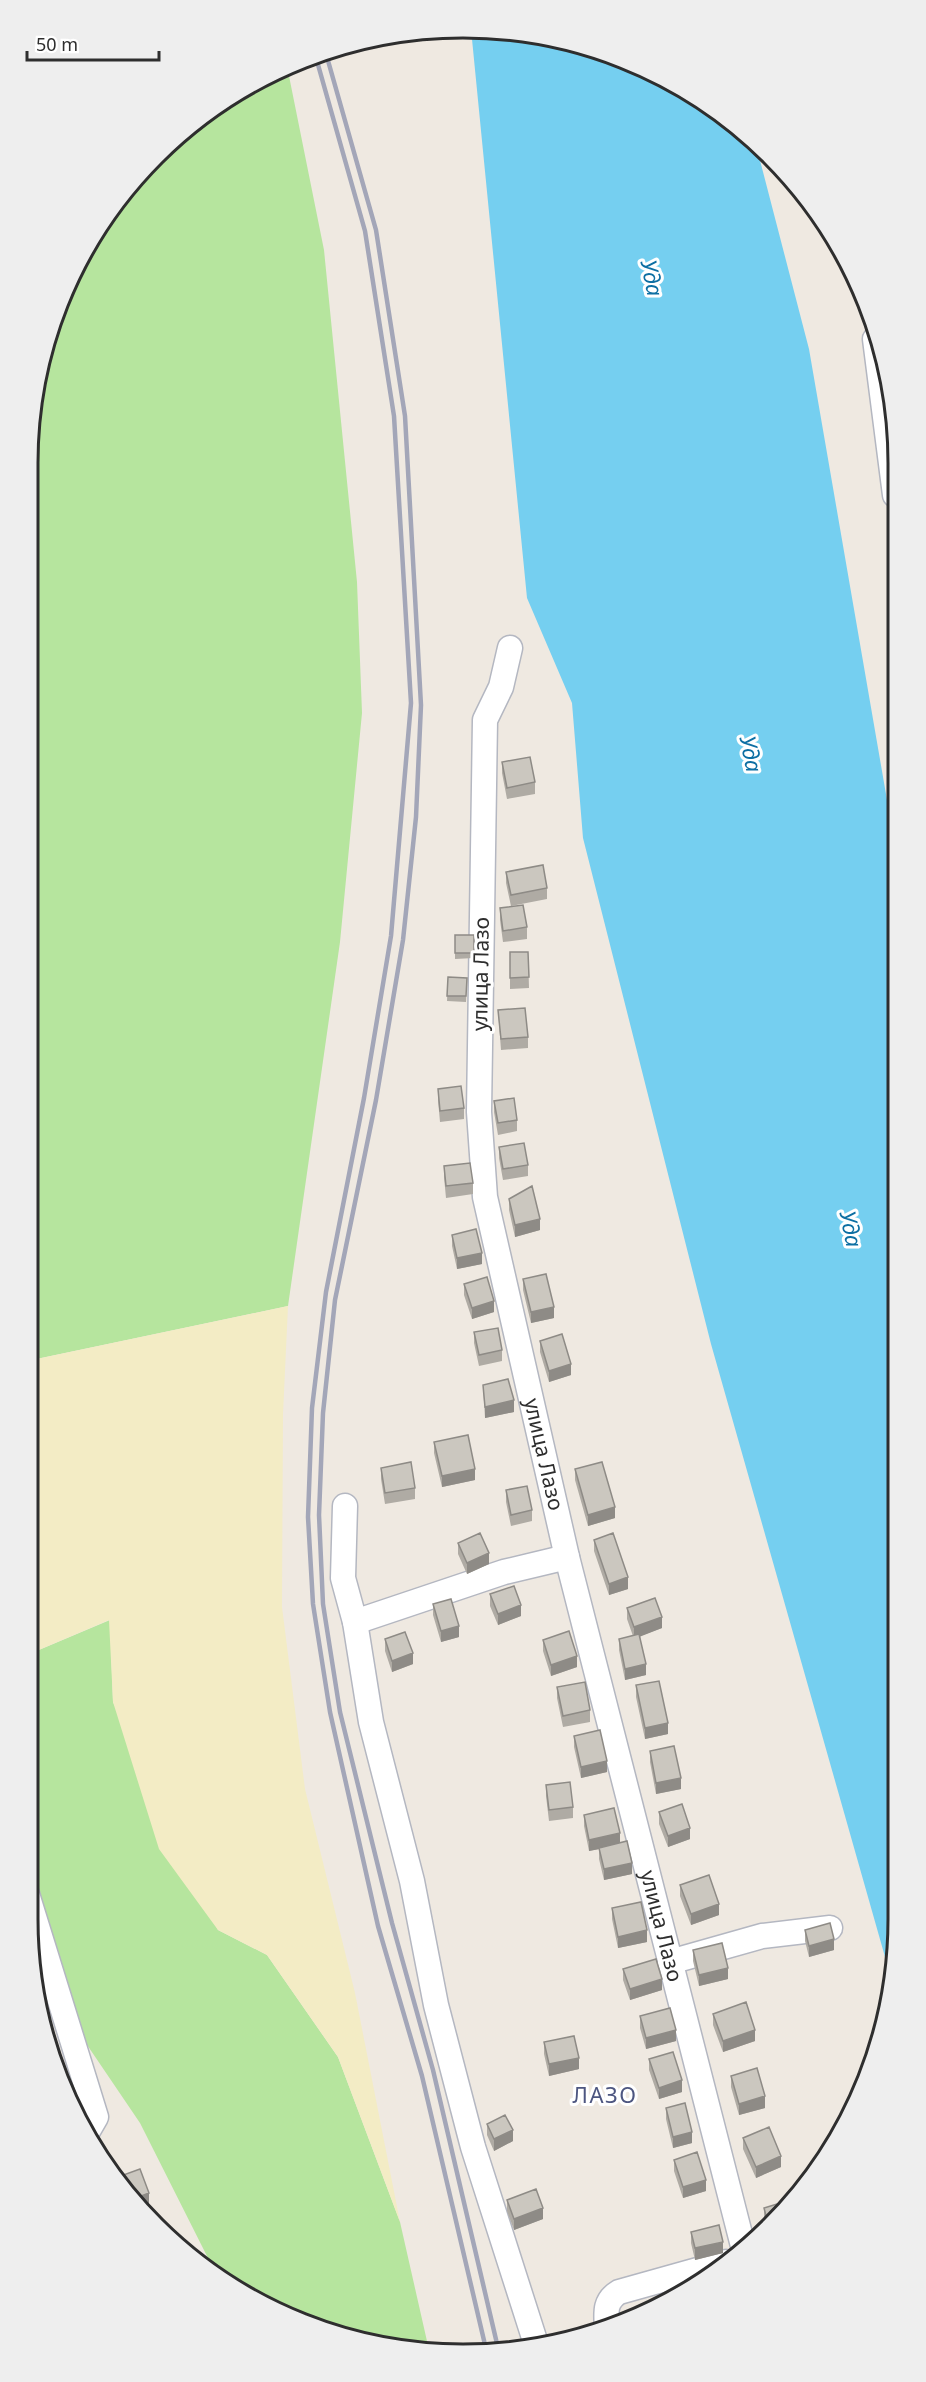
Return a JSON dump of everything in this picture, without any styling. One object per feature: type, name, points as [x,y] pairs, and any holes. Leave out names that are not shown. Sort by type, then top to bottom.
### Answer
[{"type":"street","points":[[882,390],[888,436]]},
{"type":"street","name":"улица Лазо","points":[[510,648],[501,687],[485,720],[479,1112],[485,1197],[567,1557],[741,2242]]},
{"type":"street","points":[[345,1506],[343,1578],[355,1622],[371,1722],[412,1881],[436,2005],[473,2147],[534,2338]]},
{"type":"street","points":[[355,1622],[504,1572],[567,1557]]},
{"type":"street","points":[[670,1962],[762,1936],[830,1928]]},
{"type":"street","points":[[38,1930],[96,2117],[91,2125]]},
{"type":"street","points":[[607,2319],[606,2306],[619,2292],[707,2267]]},
{"type":"green space","points":[[289,75],[324,250],[357,582],[362,713],[340,942],[288,1306],[38,1359],[38,435],[46,380],[60,326],[81,275],[125,204],[162,162],[204,125],[250,95]]},
{"type":"green space","points":[[110,1620],[113,1702],[218,1930],[267,1955],[338,2057],[400,2222],[427,2343],[380,2336],[326,2322],[275,2301],[209,2261],[140,2123],[58,2002],[38,1917],[38,1650]]},
{"type":"sand","points":[[288,1306],[283,1414],[282,1607],[305,1789],[355,1993],[400,2222],[338,2057],[267,1955],[218,1930],[159,1849],[113,1702],[109,1620],[38,1650],[38,1359]]},
{"type":"water","name":"Уда","points":[[472,38],[519,41],[546,46],[600,60],[626,70],[651,81],[699,109],[744,143],[759,157],[809,349],[888,806],[886,1962],[711,1344],[583,838],[572,703],[527,598]]},
{"type":"building","points":[[530,757],[535,782],[507,788],[502,762]]},
{"type":"building","points":[[543,865],[547,888],[511,895],[506,872]]},
{"type":"building","points":[[523,905],[527,927],[503,931],[500,908]]},
{"type":"building","points":[[455,935],[474,935],[474,953],[455,953]]},
{"type":"building","points":[[510,952],[528,952],[529,977],[510,978]]},
{"type":"building","points":[[448,977],[467,978],[466,996],[447,996]]},
{"type":"building","points":[[525,1008],[528,1037],[501,1039],[498,1010]]},
{"type":"building","points":[[461,1086],[464,1108],[440,1111],[438,1089]]},
{"type":"building","points":[[514,1098],[517,1120],[498,1123],[494,1101]]},
{"type":"building","points":[[524,1143],[528,1165],[503,1169],[499,1147]]},
{"type":"building","points":[[470,1163],[473,1183],[446,1186],[444,1166]]},
{"type":"building","points":[[532,1186],[540,1219],[515,1225],[509,1199]]},
{"type":"building","points":[[476,1229],[482,1253],[457,1258],[452,1235]]},
{"type":"building","points":[[546,1274],[554,1307],[531,1312],[523,1279]]},
{"type":"building","points":[[487,1277],[494,1301],[472,1308],[464,1284]]},
{"type":"building","points":[[498,1328],[502,1350],[479,1355],[474,1332]]},
{"type":"building","points":[[562,1334],[571,1364],[549,1371],[540,1341]]},
{"type":"building","points":[[508,1379],[514,1400],[485,1407],[483,1385]]},
{"type":"building","points":[[468,1435],[475,1469],[442,1476],[434,1442]]},
{"type":"building","points":[[411,1462],[415,1488],[385,1493],[381,1468]]},
{"type":"building","points":[[602,1462],[615,1507],[588,1515],[575,1469]]},
{"type":"building","points":[[527,1486],[532,1510],[511,1515],[506,1490]]},
{"type":"building","points":[[480,1533],[489,1553],[467,1563],[458,1543]]},
{"type":"building","points":[[613,1533],[628,1577],[609,1584],[594,1540]]},
{"type":"building","points":[[514,1586],[521,1605],[498,1614],[490,1594]]},
{"type":"building","points":[[655,1598],[662,1617],[634,1627],[627,1608]]},
{"type":"building","points":[[451,1599],[459,1626],[441,1631],[433,1604]]},
{"type":"building","points":[[569,1631],[577,1656],[551,1665],[543,1640]]},
{"type":"building","points":[[405,1632],[413,1653],[392,1661],[385,1639]]},
{"type":"building","points":[[639,1634],[646,1664],[625,1669],[619,1639]]},
{"type":"building","points":[[659,1681],[668,1723],[645,1728],[636,1685]]},
{"type":"building","points":[[585,1682],[590,1710],[563,1716],[557,1687]]},
{"type":"building","points":[[600,1730],[607,1761],[581,1767],[574,1736]]},
{"type":"building","points":[[674,1746],[681,1778],[656,1783],[650,1751]]},
{"type":"building","points":[[570,1782],[573,1807],[549,1810],[546,1785]]},
{"type":"building","points":[[682,1804],[690,1828],[668,1836],[659,1812]]},
{"type":"building","points":[[614,1808],[620,1833],[589,1840],[584,1815]]},
{"type":"building","points":[[627,1841],[632,1863],[604,1869],[599,1848]]},
{"type":"building","points":[[709,1875],[719,1904],[691,1914],[680,1885]]},
{"type":"building","points":[[641,1902],[647,1930],[618,1937],[612,1908]]},
{"type":"building","points":[[830,1923],[834,1939],[809,1946],[805,1930]]},
{"type":"building","points":[[722,1943],[728,1968],[699,1975],[693,1950]]},
{"type":"building","points":[[656,1959],[662,1979],[630,1989],[623,1969]]},
{"type":"building","points":[[746,2002],[755,2030],[723,2041],[713,2014]]},
{"type":"building","points":[[670,2008],[676,2030],[646,2038],[640,2016]]},
{"type":"building","points":[[574,2036],[579,2058],[549,2064],[544,2042]]},
{"type":"building","points":[[673,2052],[682,2080],[659,2088],[649,2059]]},
{"type":"building","points":[[757,2068],[765,2096],[739,2104],[731,2076]]},
{"type":"building","points":[[685,2103],[692,2132],[673,2137],[666,2108]]},
{"type":"building","points":[[505,2115],[513,2130],[494,2139],[487,2124]]},
{"type":"building","points":[[769,2127],[781,2156],[756,2167],[743,2138]]},
{"type":"building","points":[[697,2152],[706,2180],[683,2187],[674,2160]]},
{"type":"building","points":[[140,2169],[149,2193],[140,2196],[123,2175]]},
{"type":"building","points":[[536,2189],[543,2208],[514,2219],[507,2200]]},
{"type":"building","points":[[780,2203],[766,2217],[764,2208]]},
{"type":"building","points":[[719,2225],[723,2242],[695,2248],[691,2232]]},
{"type":"railway","points":[[328,59],[376,230],[405,416],[421,705],[416,817],[403,940],[376,1100],[335,1300],[323,1413],[319,1515],[323,1604],[340,1712],[392,1923],[433,2070],[497,2343]]},
{"type":"railway","points":[[318,63],[365,231],[394,416],[411,703],[391,936],[364,1098],[326,1292],[312,1408],[308,1517],[313,1604],[330,1712],[378,1926],[422,2076],[485,2344]]},
{"type":"district","name":"ЛАЗО","points":[[605,2095]]}]
